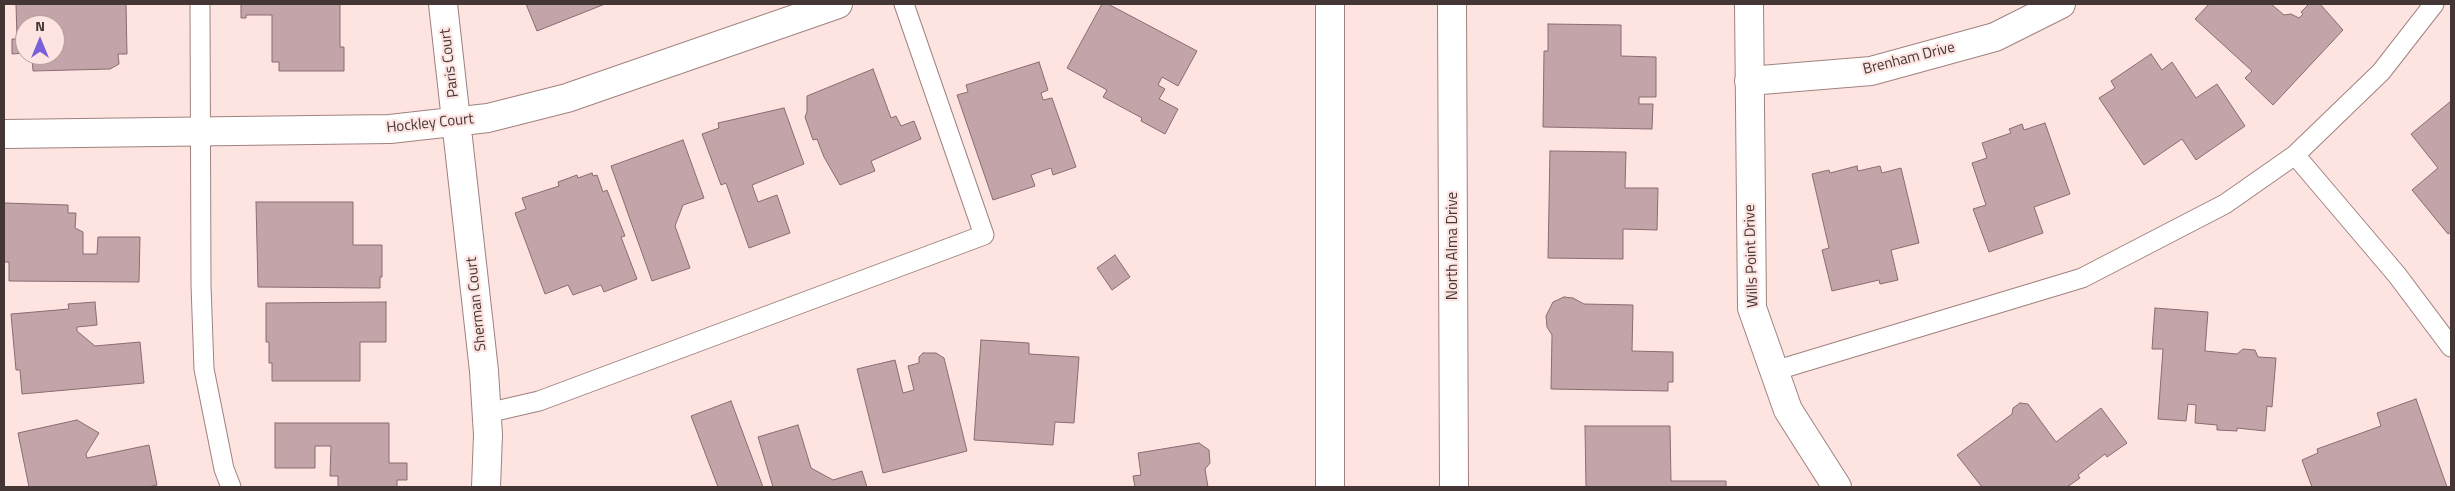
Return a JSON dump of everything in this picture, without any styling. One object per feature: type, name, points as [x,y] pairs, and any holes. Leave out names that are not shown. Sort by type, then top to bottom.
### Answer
[{"type":"street","name":"Paris Court","points":[[443,4],[457,122]]},
{"type":"street","name":"Hockley Court","points":[[4,134],[390,129],[488,118],[567,98],[838,4]]},
{"type":"street","points":[[1330,4],[1330,487]]},
{"type":"street","name":"North Alma Drive","points":[[1452,4],[1454,487]]},
{"type":"street","name":"Wills Point Drive","points":[[1749,4],[1752,308],[1788,410],[1837,487]]},
{"type":"street","name":"Brenham Drive","points":[[1749,81],[1871,71],[1995,37],[2060,4]]},
{"type":"street","name":"Sherman Court","points":[[457,122],[487,413],[486,487]]},
{"type":"lane","points":[[200,4],[202,132],[201,285],[204,369],[224,469],[231,487]]},
{"type":"lane","points":[[487,413],[540,401],[984,235],[904,4]]},
{"type":"lane","points":[[1774,371],[2082,278],[2225,204],[2295,155],[2381,72],[2434,4]]},
{"type":"lane","points":[[2295,155],[2397,275],[2451,347]]},
{"type":"building","points":[[16,4],[126,4],[127,54],[118,54],[119,64],[110,69],[33,71],[33,65],[65,65],[65,15],[16,15]]},
{"type":"building","points":[[241,4],[340,4],[340,47],[344,47],[344,71],[279,71],[279,62],[272,62],[272,15],[246,15],[246,18],[241,18]]},
{"type":"building","points":[[526,4],[605,4],[537,31]]},
{"type":"building","points":[[1102,4],[1108,4],[1197,51],[1178,86],[1162,77],[1158,85],[1165,89],[1159,99],[1178,109],[1165,134],[1141,121],[1142,118],[1103,97],[1107,90],[1067,68]]},
{"type":"building","points":[[2209,4],[2271,4],[2284,15],[2291,14],[2299,18],[2303,14],[2301,12],[2309,4],[2320,4],[2343,30],[2273,105],[2245,78],[2252,71],[2195,19]]},
{"type":"building","points":[[1548,24],[1621,25],[1621,56],[1656,57],[1656,97],[1639,97],[1639,104],[1653,104],[1652,129],[1543,127],[1544,51],[1548,51]]},
{"type":"building","points":[[12,39],[15,39],[15,54],[12,54]]},
{"type":"building","points":[[2151,54],[2162,70],[2172,62],[2196,98],[2217,84],[2245,126],[2196,160],[2182,139],[2144,165],[2099,98],[2115,88],[2111,81]]},
{"type":"building","points":[[1039,62],[1048,90],[1041,93],[1043,100],[1052,98],[1076,167],[1053,175],[1051,168],[1031,175],[1035,186],[993,200],[957,95],[968,92],[966,85]]},
{"type":"building","points":[[873,69],[891,118],[896,116],[901,126],[914,121],[921,139],[871,161],[875,171],[840,185],[824,157],[817,139],[813,140],[805,117],[807,112],[807,96]]},
{"type":"building","points":[[2451,101],[2451,232],[2448,234],[2412,190],[2438,168],[2411,134]]},
{"type":"building","points":[[784,108],[804,164],[752,185],[758,202],[777,195],[790,233],[749,248],[726,183],[721,185],[702,134],[719,128],[718,123]]},
{"type":"building","points":[[2045,123],[2070,194],[2034,207],[2043,233],[1989,252],[1973,209],[1986,205],[1972,163],[1987,158],[1982,143],[2011,133],[2009,129],[2022,124],[2024,130]]},
{"type":"building","points":[[683,140],[704,198],[683,205],[675,226],[690,268],[652,281],[611,166]]},
{"type":"building","points":[[1550,151],[1626,152],[1625,188],[1658,188],[1657,230],[1623,229],[1623,259],[1548,258]]},
{"type":"building","points":[[1857,166],[1858,171],[1880,166],[1882,173],[1901,168],[1919,243],[1891,250],[1898,280],[1880,284],[1879,280],[1832,291],[1822,250],[1829,248],[1812,174],[1829,170],[1830,173]]},
{"type":"building","points":[[592,173],[593,176],[597,175],[603,192],[607,190],[625,236],[621,237],[637,279],[604,292],[601,285],[573,295],[568,285],[545,294],[515,213],[526,209],[522,198],[559,186],[558,182],[577,175],[578,178]]},
{"type":"building","points":[[256,202],[353,202],[353,245],[382,245],[380,288],[258,287]]},
{"type":"building","points":[[4,203],[68,205],[68,213],[76,213],[75,228],[83,232],[83,254],[97,254],[98,237],[140,237],[139,282],[9,281],[9,262],[4,262]]},
{"type":"building","points":[[1115,255],[1130,277],[1112,290],[1097,268]]},
{"type":"building","points":[[1564,297],[1573,298],[1584,304],[1633,305],[1632,351],[1673,352],[1673,382],[1668,382],[1668,391],[1551,389],[1552,335],[1547,327],[1546,316],[1553,302]]},
{"type":"building","points":[[95,302],[97,325],[77,327],[77,331],[95,346],[140,342],[144,383],[22,394],[20,370],[16,370],[11,314],[69,309],[68,304]]},
{"type":"building","points":[[386,302],[386,342],[360,342],[360,381],[272,381],[272,363],[269,363],[269,342],[266,342],[266,303]]},
{"type":"building","points":[[2155,308],[2208,312],[2205,351],[2237,354],[2243,349],[2255,350],[2258,357],[2276,358],[2272,407],[2267,406],[2265,431],[2237,428],[2237,431],[2217,430],[2217,425],[2195,423],[2196,405],[2188,404],[2186,421],[2158,419],[2163,349],[2152,349]]},
{"type":"building","points":[[981,340],[1029,343],[1029,354],[1079,357],[1074,423],[1055,422],[1053,445],[974,440]]},
{"type":"building","points":[[923,353],[936,353],[944,358],[967,451],[883,473],[857,369],[895,360],[903,393],[914,390],[908,366],[919,363],[919,357]]},
{"type":"building","points":[[2416,399],[2447,487],[2312,487],[2302,460],[2318,453],[2317,449],[2381,426],[2377,413]]},
{"type":"building","points":[[731,401],[763,487],[718,487],[691,416]]},
{"type":"building","points":[[2020,403],[2028,404],[2056,442],[2101,408],[2127,443],[2107,457],[2105,454],[2078,475],[2080,478],[2067,487],[1982,487],[1957,455],[2012,414],[2013,408]]},
{"type":"building","points":[[77,420],[99,433],[86,454],[87,458],[149,445],[157,485],[148,487],[29,487],[18,433]]},
{"type":"building","points":[[275,423],[389,423],[389,463],[407,463],[407,480],[397,480],[397,487],[338,487],[338,476],[330,476],[331,446],[315,446],[315,468],[275,468]]},
{"type":"building","points":[[798,425],[811,468],[833,480],[862,471],[867,487],[773,487],[758,437]]},
{"type":"building","points":[[1585,426],[1670,426],[1671,481],[1726,481],[1726,487],[1586,487]]},
{"type":"building","points":[[1199,443],[1209,450],[1210,463],[1205,469],[1208,487],[1135,487],[1133,476],[1141,475],[1138,453]]}]
